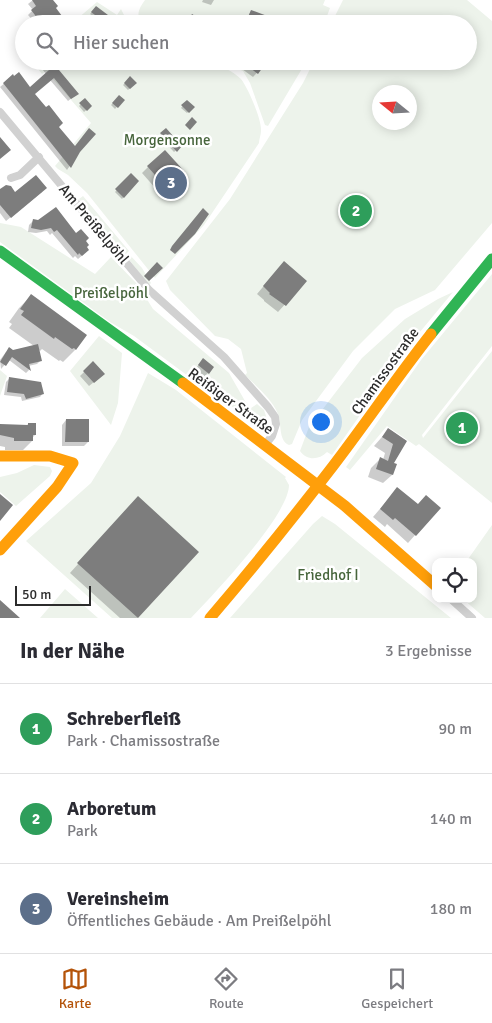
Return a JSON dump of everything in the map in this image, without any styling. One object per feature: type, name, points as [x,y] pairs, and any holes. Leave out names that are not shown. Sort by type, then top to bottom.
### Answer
[{"type":"street","name":"Am Preißelpöhl","points":[[0,112],[149,290],[224,357],[268,407],[275,417],[276,424],[272,436],[265,445]]},
{"type":"street","points":[[11,178],[20,175],[39,157]]},
{"type":"street","name":"Reißiger Straße","points":[[0,252],[318,485],[432,583]]},
{"type":"street","name":"Chamissostraße","points":[[210,618],[253,568],[318,485],[410,360],[492,259]]},
{"type":"street","points":[[0,456],[50,456],[73,463],[58,488],[24,522],[0,550]]},
{"type":"street","points":[[455,603],[472,618]]},
{"type":"green space","points":[[145,0],[325,0],[323,5],[330,8],[327,15],[139,15]]},
{"type":"green space","points":[[343,0],[467,0],[492,21],[492,223],[435,290],[395,309],[353,351],[302,420],[292,444],[289,445],[283,439],[278,414],[272,403],[245,375],[247,373],[241,349],[228,339],[215,336],[170,290],[166,281],[230,199],[310,70],[477,70],[477,15],[336,15]]},
{"type":"green space","points":[[97,2],[117,15],[82,15]]},
{"type":"green space","points":[[121,9],[124,15],[117,15]]},
{"type":"green space","name":"Morgensonne","points":[[39,70],[228,70],[244,83],[254,104],[261,126],[259,143],[204,225],[155,278],[87,193],[68,175],[55,166],[91,123],[46,71],[42,74]]},
{"type":"green space","points":[[241,70],[301,70],[268,126],[265,125],[250,83]]},
{"type":"green space","points":[[83,196],[129,251],[125,255],[79,199]]},
{"type":"green space","name":"Preißelpöhl","points":[[0,223],[21,227],[95,274],[111,257],[138,285],[153,309],[229,373],[245,401],[251,408],[257,404],[264,410],[268,422],[263,427],[207,390],[0,242]]},
{"type":"green space","points":[[129,254],[142,268],[151,283],[149,285],[127,257]]},
{"type":"green space","points":[[492,274],[492,346],[422,435],[423,438],[492,351],[492,503],[419,444],[416,446],[387,426],[350,470],[346,467],[421,360]]},
{"type":"green space","points":[[453,292],[410,344],[332,455],[327,452],[317,458],[306,457],[300,451],[309,427],[362,358],[405,319]]},
{"type":"green space","points":[[99,336],[122,353],[118,403],[111,425],[70,371]]},
{"type":"green space","points":[[0,370],[7,376],[0,396]]},
{"type":"green space","points":[[148,373],[176,390],[286,477],[289,485],[286,498],[264,534],[249,554],[191,618],[112,618],[26,541],[91,483],[120,436]]},
{"type":"green space","points":[[34,465],[50,467],[52,471],[50,476],[16,506],[0,492],[0,477],[17,473]]},
{"type":"green space","name":"Friedhof I","points":[[322,516],[335,524],[451,618],[230,618]]},
{"type":"green space","points":[[492,525],[492,618],[485,618],[468,603],[477,603],[477,558],[469,558]]},
{"type":"green space","points":[[65,589],[98,618],[40,618]]},
{"type":"building","points":[[32,0],[53,0],[61,15],[35,15],[31,10],[36,6]]},
{"type":"building","points":[[96,6],[108,15],[95,15],[91,12]]},
{"type":"building","points":[[251,10],[264,15],[249,15]]},
{"type":"building","points":[[49,70],[59,70],[79,94],[71,99],[54,78],[35,94],[46,107],[49,105],[63,123],[59,127],[75,146],[89,128],[96,134],[80,152],[71,168],[3,83],[13,74],[14,76],[19,72],[30,87]]},
{"type":"building","points":[[253,70],[261,70],[258,74]]},
{"type":"building","points":[[130,76],[137,83],[130,89],[124,83]]},
{"type":"building","points":[[119,95],[125,100],[118,108],[112,103]]},
{"type":"building","points":[[85,98],[92,106],[87,111],[79,103]]},
{"type":"building","points":[[187,100],[195,107],[189,113],[181,105]]},
{"type":"building","points":[[192,117],[197,122],[190,130],[185,125]]},
{"type":"building","points":[[166,128],[182,146],[177,152],[160,133]]},
{"type":"building","points":[[0,137],[11,150],[0,159]]},
{"type":"building","points":[[165,150],[185,172],[177,180],[180,184],[171,193],[147,166]]},
{"type":"building","points":[[131,173],[139,181],[124,198],[115,189]]},
{"type":"building","points":[[36,175],[47,188],[11,218],[0,205],[0,189],[6,185],[11,186],[15,192]]},
{"type":"building","points":[[56,207],[76,233],[81,229],[89,238],[86,241],[89,245],[87,247],[89,250],[82,256],[79,253],[78,255],[57,230],[54,232],[51,228],[41,230],[31,228],[33,219],[38,220]]},
{"type":"building","points":[[203,208],[209,214],[195,234],[175,254],[170,250],[172,246]]},
{"type":"building","points":[[284,261],[307,281],[286,306],[269,294],[263,286]]},
{"type":"building","points":[[157,262],[163,268],[149,281],[144,276]]},
{"type":"building","points":[[31,294],[87,335],[76,350],[55,337],[54,339],[21,315],[24,311],[20,309]]},
{"type":"building","points":[[38,344],[42,361],[29,364],[31,371],[12,357],[6,366],[0,362],[9,347],[13,350]]},
{"type":"building","points":[[203,358],[214,367],[209,374],[198,365]]},
{"type":"building","points":[[93,361],[105,374],[94,383],[83,371]]},
{"type":"building","points":[[9,377],[41,382],[44,394],[26,399],[24,394],[7,392]]},
{"type":"building","points":[[66,419],[89,419],[89,442],[65,442]]},
{"type":"building","points":[[28,423],[36,423],[36,435],[33,435],[33,441],[14,441],[14,438],[0,435],[0,424],[28,425]]},
{"type":"building","points":[[388,428],[407,441],[394,463],[397,464],[393,475],[376,469],[380,457],[388,461],[393,444],[382,437]]},
{"type":"building","points":[[397,487],[418,504],[426,495],[441,508],[416,536],[395,518],[393,520],[380,509]]},
{"type":"building","points":[[0,494],[13,505],[0,521]]},
{"type":"building","points":[[138,496],[199,552],[138,618],[77,563]]},
{"type":"building","points":[[0,600],[20,618],[0,618]]},
{"type":"traffic: fast","points":[[0,251],[183,383]]},
{"type":"traffic: fast","points":[[431,334],[492,259]]},
{"type":"traffic: slow","points":[[210,618],[318,485],[431,334]]},
{"type":"traffic: slow","points":[[183,383],[345,506],[432,582]]},
{"type":"traffic: slow","points":[[0,456],[50,456],[73,463],[57,487],[0,550]]},
{"type":"place","name":"Vereinsheim","points":[[171,183]]},
{"type":"place","name":"Arboretum","points":[[356,211]]},
{"type":"place","name":"Schreberfleiß","points":[[462,428]]}]
